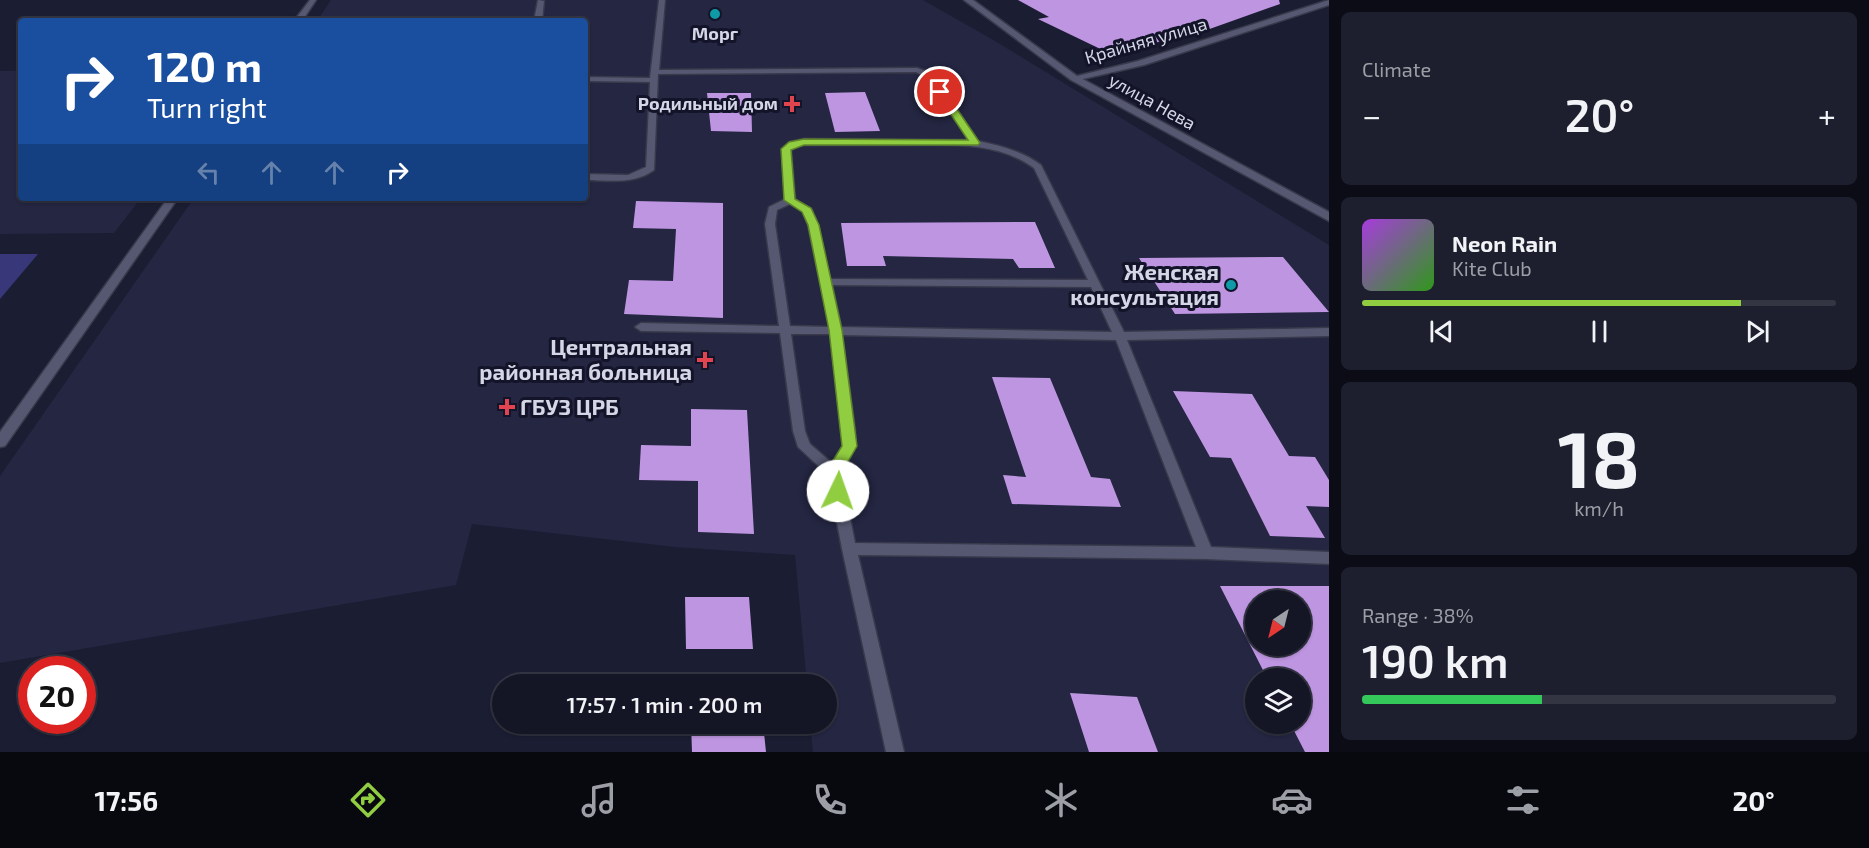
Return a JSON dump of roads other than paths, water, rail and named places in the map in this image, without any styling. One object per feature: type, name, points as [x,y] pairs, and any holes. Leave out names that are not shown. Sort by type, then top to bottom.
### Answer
[{"type":"main road","name":"улица Нева","points":[[968,0],[1074,78],[1329,217]]},
{"type":"main road","name":"Крайняя улица","points":[[1074,78],[1141,63],[1329,2]]},
{"type":"lane","points":[[300,18],[313,0]]},
{"type":"lane","points":[[588,177],[634,177],[645,174],[651,168],[655,76],[662,0]]},
{"type":"lane","points":[[538,18],[541,1]]},
{"type":"lane","points":[[588,79],[917,70],[929,75],[975,143]]},
{"type":"lane","points":[[790,200],[786,149],[793,144],[975,143],[1006,150],[1027,159],[1038,167],[1120,336],[1206,553]]},
{"type":"lane","points":[[790,200],[807,210],[813,225],[836,330],[849,446],[834,472]]},
{"type":"lane","points":[[790,200],[772,210],[770,224],[799,431],[804,447],[834,472],[895,752]]},
{"type":"lane","points":[[0,442],[171,201]]},
{"type":"lane","points":[[824,282],[1095,284]]},
{"type":"lane","points":[[642,327],[1120,336],[1329,332]]},
{"type":"lane","points":[[849,549],[1206,553],[1329,558]]},
{"type":"place","name":"Морг","points":[[715,14]]},
{"type":"place","name":"Родильный дом","points":[[792,104]]},
{"type":"place","name":"Женская консультация","points":[[1231,285]]},
{"type":"place","name":"Центральная районная больница","points":[[705,360]]},
{"type":"place","name":"ГБУЗ ЦРБ","points":[[507,407]]}]
